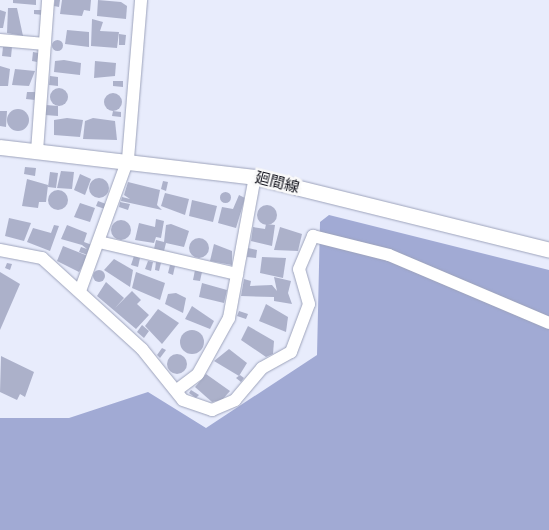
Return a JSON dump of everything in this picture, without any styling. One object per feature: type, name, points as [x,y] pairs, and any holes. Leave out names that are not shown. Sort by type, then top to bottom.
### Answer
[{"type":"street","points":[[37,151],[48,0]]},
{"type":"street","points":[[80,291],[128,159],[141,0]]},
{"type":"street","points":[[0,40],[45,44]]},
{"type":"street","name":"廻間線","points":[[0,147],[128,159],[255,177],[549,250]]},
{"type":"street","points":[[177,390],[198,374],[214,352],[229,318],[255,177]]},
{"type":"street","points":[[0,250],[42,258],[142,349],[177,390],[182,400],[212,410],[236,400],[262,368],[291,352],[309,304],[299,269],[314,236],[389,255],[549,323]]},
{"type":"street","points":[[99,242],[237,274]]},
{"type":"shaded area","points":[[329,215],[549,270],[549,530],[0,530],[0,418],[69,418],[148,392],[206,428],[317,355],[320,222]]},
{"type":"building","points":[[13,0],[36,0],[36,5],[13,3]]},
{"type":"building","points":[[55,0],[60,0],[59,7],[54,6]]},
{"type":"building","points":[[62,0],[91,0],[90,11],[84,10],[82,16],[60,14]]},
{"type":"building","points":[[98,0],[121,2],[127,6],[126,19],[97,16]]},
{"type":"building","points":[[8,8],[17,8],[23,36],[7,33]]},
{"type":"building","points":[[0,10],[6,12],[3,28],[0,28]]},
{"type":"building","points":[[34,10],[43,10],[43,15],[34,14]]},
{"type":"building","points":[[92,19],[103,22],[100,31],[119,32],[117,48],[91,46]]},
{"type":"building","points":[[67,30],[89,32],[89,47],[65,44]]},
{"type":"building","points":[[119,34],[126,35],[125,45],[119,45]]},
{"type":"building","points":[[57,39],[63,45],[57,51],[51,45]]},
{"type":"building","points":[[3,47],[12,47],[11,57],[2,56]]},
{"type":"building","points":[[33,52],[39,53],[37,62],[32,61]]},
{"type":"building","points":[[64,60],[81,63],[80,75],[54,72],[55,61]]},
{"type":"building","points":[[95,61],[116,63],[115,76],[94,78]]},
{"type":"building","points":[[0,66],[10,69],[8,86],[0,86]]},
{"type":"building","points":[[15,69],[35,71],[29,86],[12,85]]},
{"type":"building","points":[[50,76],[58,77],[58,86],[49,85]]},
{"type":"building","points":[[113,81],[123,81],[123,87],[113,86]]},
{"type":"building","points":[[59,88],[65,91],[68,97],[65,103],[59,106],[53,103],[50,97],[53,91]]},
{"type":"building","points":[[27,92],[35,92],[35,100],[26,99]]},
{"type":"building","points":[[113,93],[119,96],[122,102],[119,108],[113,111],[107,108],[104,102],[107,96]]},
{"type":"building","points":[[46,105],[58,106],[58,116],[45,115]]},
{"type":"building","points":[[18,109],[26,112],[29,120],[26,128],[18,131],[10,128],[7,120],[10,112]]},
{"type":"building","points":[[0,111],[7,111],[6,127],[0,126]]},
{"type":"building","points":[[113,111],[121,112],[121,117],[112,116]]},
{"type":"building","points":[[67,118],[83,120],[80,137],[54,135],[54,120]]},
{"type":"building","points":[[93,118],[115,121],[117,140],[83,139],[85,121]]},
{"type":"building","points":[[25,167],[36,168],[35,176],[24,174]]},
{"type":"building","points":[[61,171],[74,172],[72,189],[57,188]]},
{"type":"building","points":[[50,172],[58,173],[56,188],[48,187]]},
{"type":"building","points":[[80,174],[91,179],[85,195],[74,190]]},
{"type":"building","points":[[99,178],[106,181],[109,188],[106,195],[99,198],[92,195],[89,188],[92,181]]},
{"type":"building","points":[[27,179],[48,185],[46,202],[39,202],[38,208],[22,206]]},
{"type":"building","points":[[163,181],[168,182],[166,191],[161,189]]},
{"type":"building","points":[[128,182],[160,190],[157,205],[162,210],[121,201],[122,197],[130,199],[124,195]]},
{"type":"building","points":[[58,190],[65,193],[68,200],[65,207],[58,210],[51,207],[48,200],[51,193]]},
{"type":"building","points":[[223,192],[227,192],[230,197],[229,201],[223,202],[220,199],[220,195]]},
{"type":"building","points":[[165,193],[189,199],[185,215],[161,206]]},
{"type":"building","points":[[239,195],[245,198],[236,228],[218,223],[222,207],[233,209]]},
{"type":"building","points":[[192,200],[217,206],[213,222],[189,216]]},
{"type":"building","points":[[98,201],[106,204],[105,209],[96,206]]},
{"type":"building","points":[[120,202],[130,204],[128,210],[119,207]]},
{"type":"building","points":[[80,203],[95,208],[90,222],[74,217]]},
{"type":"building","points":[[267,205],[274,208],[277,215],[274,222],[267,225],[260,222],[257,215],[260,208]]},
{"type":"building","points":[[9,218],[31,223],[24,241],[5,236]]},
{"type":"building","points":[[156,219],[164,221],[161,238],[156,237],[154,243],[135,240],[139,223],[155,227]]},
{"type":"building","points":[[121,220],[128,223],[131,230],[128,237],[121,240],[114,237],[111,230],[114,223]]},
{"type":"building","points":[[171,224],[189,231],[184,247],[166,243],[164,251],[154,249],[156,240],[164,242],[166,225]]},
{"type":"building","points":[[266,224],[275,225],[272,246],[251,241],[253,227],[265,229]]},
{"type":"building","points":[[54,225],[59,226],[50,251],[27,242],[33,228],[51,233]]},
{"type":"building","points":[[67,225],[87,233],[84,242],[92,245],[88,255],[79,252],[81,247],[87,249],[82,245],[61,239]]},
{"type":"building","points":[[280,227],[302,234],[298,251],[274,250]]},
{"type":"building","points":[[195,238],[203,238],[209,244],[209,252],[203,258],[195,258],[189,252],[189,244]]},
{"type":"building","points":[[214,244],[232,251],[232,265],[210,261]]},
{"type":"building","points":[[63,246],[88,256],[79,272],[57,261]]},
{"type":"building","points":[[248,248],[257,250],[256,258],[247,257]]},
{"type":"building","points":[[134,256],[140,258],[138,267],[131,265]]},
{"type":"building","points":[[262,257],[286,258],[283,278],[260,273]]},
{"type":"building","points":[[114,259],[133,270],[130,287],[104,270]]},
{"type":"building","points":[[148,261],[153,262],[151,271],[145,269]]},
{"type":"building","points":[[156,262],[161,263],[159,271],[155,270]]},
{"type":"building","points":[[7,263],[12,264],[10,270],[5,268]]},
{"type":"building","points":[[170,265],[175,266],[173,275],[168,273]]},
{"type":"building","points":[[97,270],[101,270],[105,276],[101,282],[97,282],[93,278],[93,274]]},
{"type":"building","points":[[195,270],[202,272],[200,281],[193,280]]},
{"type":"building","points":[[0,272],[20,284],[0,330]]},
{"type":"building","points":[[136,272],[165,283],[160,300],[132,288]]},
{"type":"building","points":[[274,277],[291,281],[288,293],[292,304],[274,301],[274,297],[241,296],[244,279],[251,281],[250,286],[272,285],[277,291]]},
{"type":"building","points":[[106,282],[124,298],[115,308],[132,291],[141,300],[137,304],[149,315],[136,329],[97,296]]},
{"type":"building","points":[[202,283],[227,290],[224,303],[199,297]]},
{"type":"building","points":[[176,293],[186,298],[183,313],[165,304],[168,294]]},
{"type":"building","points":[[266,304],[288,317],[286,332],[259,321]]},
{"type":"building","points":[[192,306],[214,321],[210,329],[185,319]]},
{"type":"building","points":[[158,309],[179,323],[162,344],[145,326]]},
{"type":"building","points":[[239,311],[248,314],[246,319],[237,316]]},
{"type":"building","points":[[142,325],[149,331],[144,338],[137,332]]},
{"type":"building","points":[[248,326],[274,341],[273,354],[266,357],[241,340]]},
{"type":"building","points":[[192,330],[200,334],[204,342],[200,350],[192,354],[184,350],[180,342],[184,334]]},
{"type":"building","points":[[162,348],[166,350],[160,358],[157,355]]},
{"type":"building","points":[[229,349],[247,363],[239,376],[214,361]]},
{"type":"building","points":[[177,354],[184,357],[187,364],[184,371],[177,374],[170,371],[167,364],[170,357]]},
{"type":"building","points":[[1,356],[34,372],[25,397],[20,394],[17,400],[0,392]]},
{"type":"building","points":[[206,374],[230,391],[222,400],[212,402],[195,387]]},
{"type":"building","points":[[240,375],[244,378],[241,382],[236,378]]},
{"type":"building","points":[[191,390],[199,395],[196,398],[189,393]]}]
